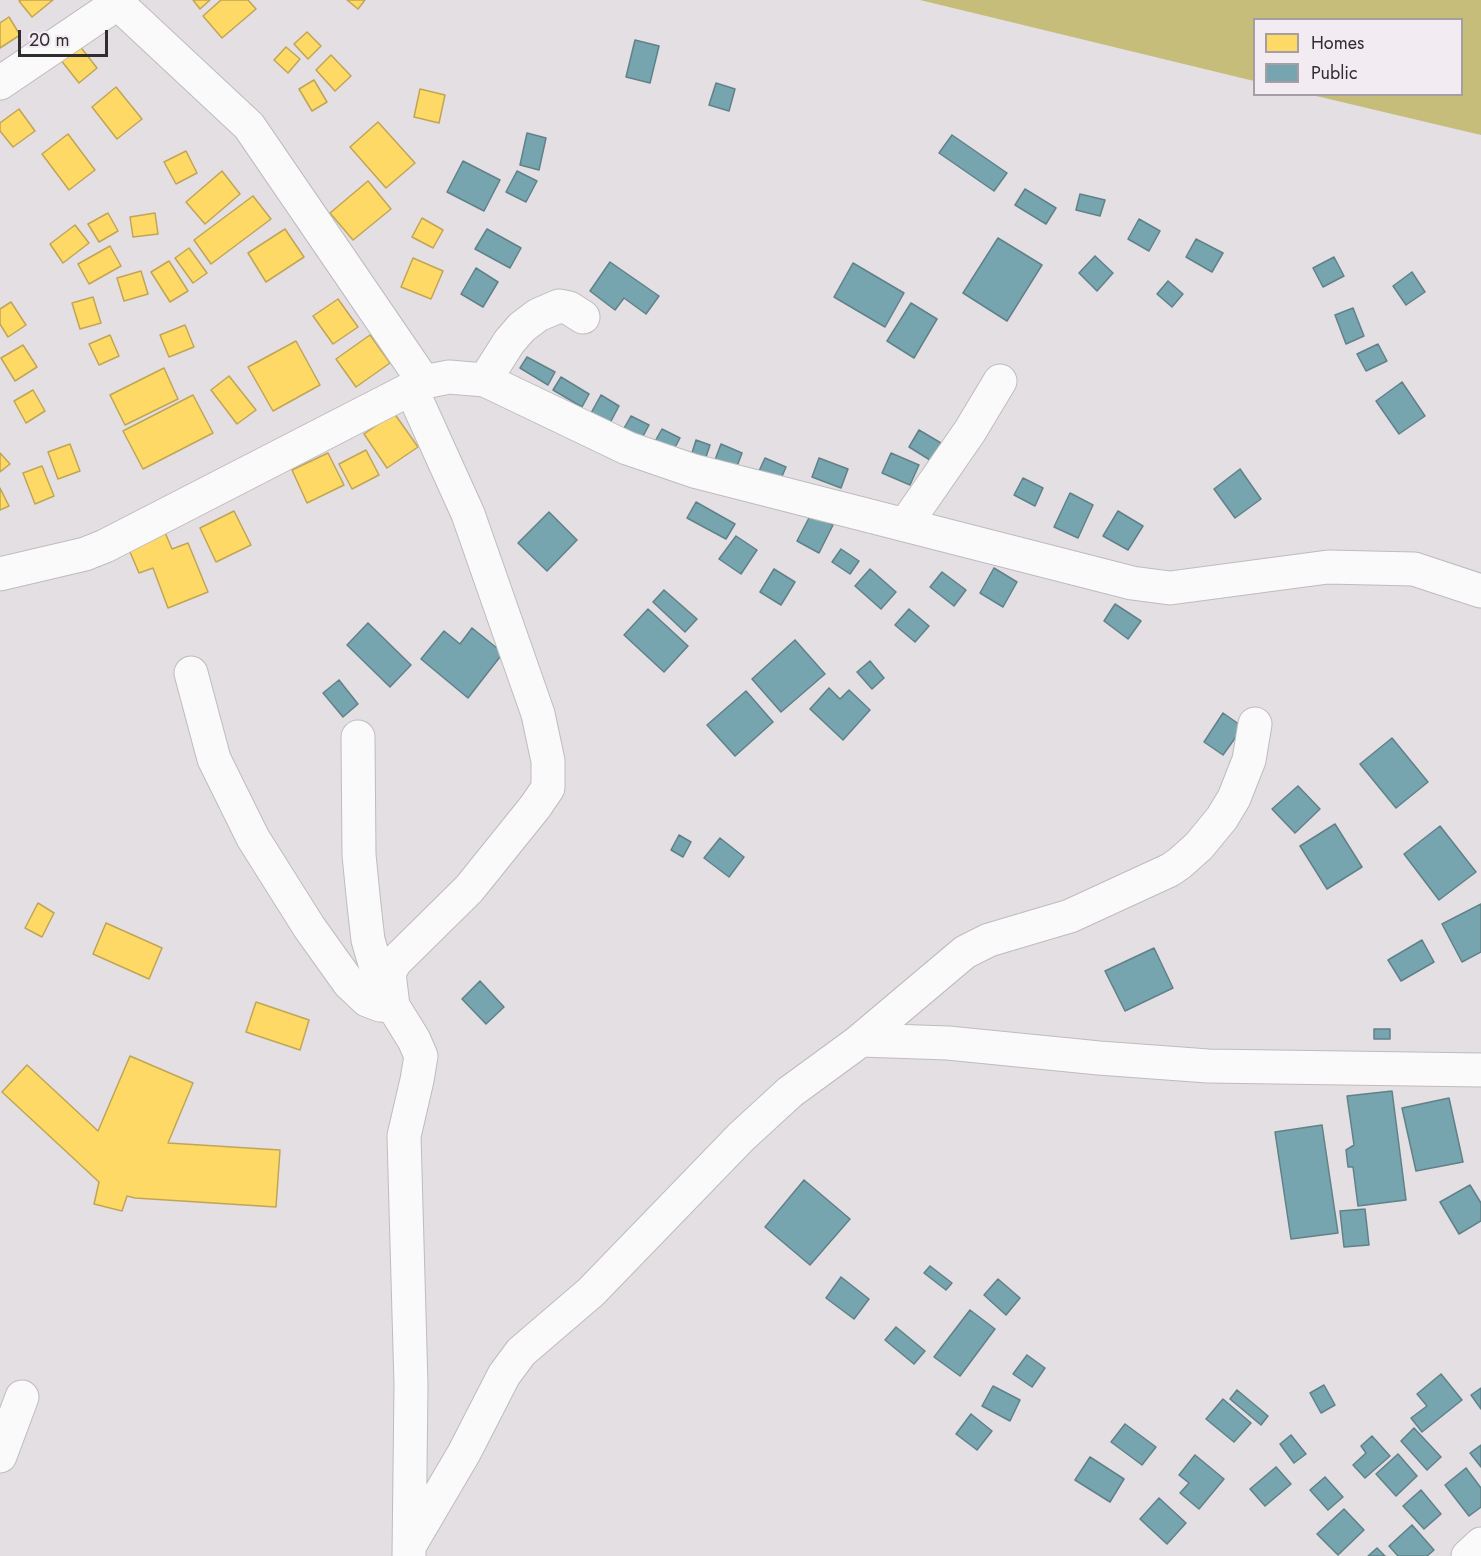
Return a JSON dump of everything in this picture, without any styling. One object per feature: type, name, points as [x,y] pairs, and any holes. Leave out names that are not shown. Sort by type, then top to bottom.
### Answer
[{"type":"street","points":[[0,83],[116,1],[249,126],[417,385],[468,514],[534,703],[548,761],[548,788],[469,889],[395,962],[389,973],[391,994]]},
{"type":"street","points":[[485,380],[509,342],[522,327],[538,315],[559,306],[569,308],[583,317]]},
{"type":"street","points":[[0,574],[85,554],[105,546],[417,385],[450,377],[485,380],[627,448],[694,471],[1132,584],[1170,588],[1328,567],[1414,569],[1481,591]]},
{"type":"street","points":[[905,525],[970,431],[1000,381]]},
{"type":"street","points":[[191,673],[214,759],[253,838],[309,927],[349,983],[367,1000],[380,1005],[391,994]]},
{"type":"street","points":[[409,1551],[464,1453],[504,1375],[521,1352],[591,1292],[741,1137],[790,1092],[861,1040],[965,952],[989,940],[1070,916],[1170,870],[1180,863],[1199,846],[1222,818],[1234,798],[1249,760],[1255,724]]},
{"type":"street","points":[[358,737],[359,855],[368,940],[375,964],[421,1056],[404,1136],[411,1385],[409,1551]]},
{"type":"street","points":[[861,1040],[948,1043],[1099,1058],[1208,1065],[1481,1070]]},
{"type":"street","points":[[0,1456],[22,1396]]},
{"type":"street","points":[[1468,1556],[1481,1544]]},
{"type":"shaded area","points":[[920,0],[1481,0],[1481,135],[1316,96],[1463,96],[1463,18],[1253,18],[1253,81]]},
{"type":"building: Homes","points":[[53,0],[32,17],[19,1]]},
{"type":"building: Homes","points":[[193,0],[210,0],[200,9]]},
{"type":"building: Homes","points":[[221,0],[248,0],[256,9],[222,38],[203,16]]},
{"type":"building: Homes","points":[[347,0],[365,0],[358,9]]},
{"type":"building: Homes","points":[[9,17],[20,35],[0,48],[0,23]]},
{"type":"building: Homes","points":[[307,32],[321,46],[308,59],[294,44]]},
{"type":"building: Homes","points":[[79,45],[97,68],[79,83],[60,59]]},
{"type":"building: Homes","points":[[286,47],[300,59],[288,73],[274,60]]},
{"type":"building: Homes","points":[[331,55],[351,76],[335,91],[316,70]]},
{"type":"building: Homes","points":[[314,80],[327,102],[312,111],[299,89]]},
{"type":"building: Homes","points":[[116,87],[142,119],[117,139],[92,107]]},
{"type":"building: Homes","points":[[420,89],[445,95],[439,123],[414,117]]},
{"type":"building: Homes","points":[[19,109],[35,131],[13,147],[0,131],[0,123]]},
{"type":"building: Homes","points":[[378,122],[415,163],[386,188],[350,147]]},
{"type":"building: Homes","points":[[68,134],[95,170],[69,190],[42,154]]},
{"type":"building: Homes","points":[[186,151],[197,173],[176,184],[164,162]]},
{"type":"building: Homes","points":[[222,171],[240,194],[205,224],[186,202]]},
{"type":"building: Homes","points":[[368,181],[391,209],[353,240],[330,213]]},
{"type":"building: Homes","points":[[253,196],[271,219],[211,264],[194,240]]},
{"type":"building: Homes","points":[[108,213],[118,231],[99,242],[88,224]]},
{"type":"building: Homes","points":[[155,213],[158,234],[133,237],[130,217]]},
{"type":"building: Homes","points":[[422,218],[443,230],[433,248],[412,237]]},
{"type":"building: Homes","points":[[75,225],[89,243],[63,263],[50,244]]},
{"type":"building: Homes","points":[[285,229],[304,257],[266,282],[248,253]]},
{"type":"building: Homes","points":[[110,246],[121,266],[89,284],[78,264]]},
{"type":"building: Homes","points":[[189,248],[207,273],[193,283],[175,258]]},
{"type":"building: Homes","points":[[413,258],[443,271],[431,299],[401,287]]},
{"type":"building: Homes","points":[[169,261],[188,291],[170,302],[151,272]]},
{"type":"building: Homes","points":[[141,271],[148,294],[124,301],[117,278]]},
{"type":"building: Homes","points":[[93,297],[101,323],[80,329],[72,303]]},
{"type":"building: Homes","points":[[338,299],[358,327],[333,344],[313,316]]},
{"type":"building: Homes","points":[[11,302],[26,325],[8,337],[0,324],[0,309]]},
{"type":"building: Homes","points":[[185,325],[194,347],[169,357],[160,335]]},
{"type":"building: Homes","points":[[110,335],[119,356],[99,365],[89,344]]},
{"type":"building: Homes","points":[[370,335],[390,363],[356,387],[336,359]]},
{"type":"building: Homes","points":[[296,341],[320,385],[273,411],[248,367]]},
{"type":"building: Homes","points":[[23,345],[37,367],[15,381],[1,358]]},
{"type":"building: Homes","points":[[164,368],[178,399],[125,425],[110,395]]},
{"type":"building: Homes","points":[[229,376],[256,410],[237,424],[211,390]]},
{"type":"building: Homes","points":[[33,390],[45,411],[26,423],[14,401]]},
{"type":"building: Homes","points":[[193,395],[213,433],[143,469],[123,431]]},
{"type":"building: Homes","points":[[394,413],[418,447],[387,468],[364,434]]},
{"type":"building: Homes","points":[[70,444],[80,471],[58,479],[48,452]]},
{"type":"building: Homes","points":[[366,450],[379,475],[352,489],[339,464]]},
{"type":"building: Homes","points":[[0,453],[10,464],[0,472]]},
{"type":"building: Homes","points":[[328,453],[344,485],[307,503],[292,470]]},
{"type":"building: Homes","points":[[42,466],[54,496],[35,504],[23,473]]},
{"type":"building: Homes","points":[[0,488],[9,506],[0,510]]},
{"type":"building: Homes","points":[[234,511],[251,545],[216,562],[200,528]]},
{"type":"building: Homes","points":[[164,530],[172,549],[188,543],[208,592],[168,608],[153,568],[139,573],[127,545]]},
{"type":"building: Homes","points":[[38,903],[54,913],[42,937],[25,928]]},
{"type":"building: Homes","points":[[106,923],[162,948],[149,979],[93,954]]},
{"type":"building: Homes","points":[[256,1002],[309,1020],[300,1050],[246,1032]]},
{"type":"building: Homes","points":[[130,1056],[193,1083],[168,1143],[280,1150],[276,1207],[127,1196],[122,1211],[94,1204],[99,1182],[2,1092],[27,1065],[98,1131]]},
{"type":"building: Public","points":[[635,40],[659,46],[650,83],[626,77]]},
{"type":"building: Public","points":[[716,83],[735,89],[729,111],[709,105]]},
{"type":"building: Public","points":[[527,133],[546,138],[539,170],[520,165]]},
{"type":"building: Public","points":[[952,135],[1007,173],[994,191],[939,153]]},
{"type":"building: Public","points":[[463,161],[500,180],[484,211],[447,192]]},
{"type":"building: Public","points":[[517,171],[537,181],[526,202],[506,192]]},
{"type":"building: Public","points":[[1025,189],[1056,208],[1046,224],[1015,205]]},
{"type":"building: Public","points":[[1080,194],[1105,200],[1100,216],[1076,210]]},
{"type":"building: Public","points":[[1139,219],[1160,231],[1149,251],[1128,239]]},
{"type":"building: Public","points":[[487,229],[521,248],[510,268],[475,249]]},
{"type":"building: Public","points":[[998,238],[1042,265],[1007,321],[963,293]]},
{"type":"building: Public","points":[[1196,239],[1223,253],[1212,272],[1186,257]]},
{"type":"building: Public","points":[[1095,256],[1113,273],[1097,291],[1079,273]]},
{"type":"building: Public","points":[[1334,257],[1344,276],[1323,287],[1313,268]]},
{"type":"building: Public","points":[[610,262],[659,296],[646,314],[624,298],[615,310],[590,291]]},
{"type":"building: Public","points":[[853,263],[904,293],[885,327],[834,297]]},
{"type":"building: Public","points":[[476,268],[498,282],[483,307],[461,294]]},
{"type":"building: Public","points":[[1412,272],[1425,292],[1406,305],[1393,286]]},
{"type":"building: Public","points":[[1168,281],[1183,294],[1172,307],[1157,294]]},
{"type":"building: Public","points":[[911,303],[937,319],[914,358],[887,341]]},
{"type":"building: Public","points":[[1353,308],[1364,336],[1346,344],[1335,315]]},
{"type":"building: Public","points":[[1378,344],[1387,361],[1366,371],[1357,354]]},
{"type":"building: Public","points":[[527,357],[555,372],[548,385],[520,368]]},
{"type":"building: Public","points":[[561,377],[589,394],[582,407],[553,390]]},
{"type":"building: Public","points":[[1402,382],[1425,416],[1399,434],[1376,401]]},
{"type":"building: Public","points":[[601,395],[619,406],[610,423],[591,413]]},
{"type":"building: Public","points":[[631,416],[649,425],[641,440],[623,430]]},
{"type":"building: Public","points":[[662,429],[680,438],[672,453],[654,443]]},
{"type":"building: Public","points":[[919,430],[941,443],[930,460],[909,447]]},
{"type":"building: Public","points":[[696,440],[710,445],[706,457],[692,453]]},
{"type":"building: Public","points":[[721,444],[742,453],[736,469],[715,460]]},
{"type":"building: Public","points":[[891,453],[919,465],[910,485],[882,473]]},
{"type":"building: Public","points":[[765,458],[786,467],[780,481],[759,471]]},
{"type":"building: Public","points":[[819,458],[848,469],[841,488],[812,477]]},
{"type":"building: Public","points":[[1240,469],[1261,499],[1235,518],[1214,489]]},
{"type":"building: Public","points":[[1023,478],[1043,488],[1035,506],[1014,495]]},
{"type":"building: Public","points":[[1070,493],[1093,505],[1078,538],[1054,527]]},
{"type":"building: Public","points":[[696,502],[735,524],[726,539],[687,518]]},
{"type":"building: Public","points":[[1118,511],[1143,526],[1128,550],[1103,536]]},
{"type":"building: Public","points":[[549,512],[577,540],[547,571],[518,543]]},
{"type":"building: Public","points":[[811,514],[833,525],[819,553],[797,541]]},
{"type":"building: Public","points":[[736,536],[757,550],[741,574],[719,559]]},
{"type":"building: Public","points":[[841,549],[859,561],[850,574],[832,562]]},
{"type":"building: Public","points":[[994,568],[1017,582],[1003,607],[980,593]]},
{"type":"building: Public","points":[[774,569],[795,582],[781,605],[760,592]]},
{"type":"building: Public","points":[[870,569],[896,592],[881,609],[855,586]]},
{"type":"building: Public","points":[[942,572],[966,590],[954,606],[930,587]]},
{"type":"building: Public","points":[[664,590],[697,619],[685,632],[653,602]]},
{"type":"building: Public","points":[[1115,604],[1141,621],[1128,639],[1104,621]]},
{"type":"building: Public","points":[[648,609],[688,646],[664,672],[624,635]]},
{"type":"building: Public","points":[[909,609],[929,626],[915,642],[895,625]]},
{"type":"building: Public","points":[[368,623],[411,665],[390,687],[347,645]]},
{"type":"building: Public","points":[[472,628],[503,653],[468,698],[421,659],[444,631],[460,644]]},
{"type":"building: Public","points":[[795,640],[825,674],[781,712],[752,679]]},
{"type":"building: Public","points":[[870,661],[884,678],[872,689],[857,672]]},
{"type":"building: Public","points":[[339,680],[358,704],[343,717],[323,693]]},
{"type":"building: Public","points":[[829,688],[840,699],[849,690],[870,710],[843,740],[810,709]]},
{"type":"building: Public","points":[[746,691],[773,722],[735,756],[707,725]]},
{"type":"building: Public","points":[[1223,713],[1243,727],[1223,755],[1204,742]]},
{"type":"building: Public","points":[[1392,738],[1428,782],[1396,808],[1360,764]]},
{"type":"building: Public","points":[[1298,786],[1320,809],[1295,833],[1272,809]]},
{"type":"building: Public","points":[[1335,824],[1362,867],[1327,889],[1300,846]]},
{"type":"building: Public","points":[[1440,826],[1476,872],[1439,900],[1404,854]]},
{"type":"building: Public","points":[[679,835],[691,842],[683,857],[671,850]]},
{"type":"building: Public","points":[[720,838],[744,857],[729,877],[704,858]]},
{"type":"building: Public","points":[[1481,904],[1481,952],[1462,962],[1442,924]]},
{"type":"building: Public","points":[[1422,940],[1434,962],[1401,981],[1388,960]]},
{"type":"building: Public","points":[[1154,948],[1173,988],[1125,1011],[1105,971]]},
{"type":"building: Public","points":[[480,981],[504,1007],[486,1024],[462,999]]},
{"type":"building: Public","points":[[1374,1029],[1390,1029],[1390,1039],[1374,1039]]},
{"type":"building: Public","points":[[1392,1091],[1406,1200],[1358,1206],[1353,1167],[1348,1167],[1346,1150],[1354,1145],[1347,1096]]},
{"type":"building: Public","points":[[1449,1098],[1463,1162],[1416,1171],[1402,1108]]},
{"type":"building: Public","points":[[1322,1125],[1338,1233],[1291,1239],[1275,1132]]},
{"type":"building: Public","points":[[804,1180],[850,1219],[810,1265],[765,1227]]},
{"type":"building: Public","points":[[1470,1185],[1481,1203],[1481,1221],[1459,1234],[1440,1202]]},
{"type":"building: Public","points":[[1365,1209],[1369,1245],[1344,1247],[1340,1211]]},
{"type":"building: Public","points":[[930,1266],[952,1283],[946,1290],[924,1273]]},
{"type":"building: Public","points":[[841,1277],[869,1299],[854,1319],[826,1298]]},
{"type":"building: Public","points":[[998,1279],[1020,1298],[1006,1315],[984,1295]]},
{"type":"building: Public","points":[[970,1310],[995,1329],[960,1376],[934,1357]]},
{"type":"building: Public","points":[[896,1327],[925,1351],[914,1364],[885,1340]]},
{"type":"building: Public","points":[[1027,1355],[1045,1368],[1032,1387],[1013,1374]]},
{"type":"building: Public","points":[[1441,1374],[1462,1400],[1422,1432],[1411,1418],[1427,1406],[1417,1394]]},
{"type":"building: Public","points":[[1324,1385],[1335,1405],[1321,1413],[1310,1393]]},
{"type":"building: Public","points":[[993,1386],[1020,1400],[1010,1421],[982,1406]]},
{"type":"building: Public","points":[[1481,1388],[1481,1409],[1471,1395]]},
{"type":"building: Public","points":[[1237,1390],[1268,1416],[1261,1425],[1230,1399]]},
{"type":"building: Public","points":[[1223,1399],[1251,1423],[1234,1442],[1206,1419]]},
{"type":"building: Public","points":[[971,1414],[992,1431],[977,1450],[956,1434]]},
{"type":"building: Public","points":[[1125,1424],[1156,1447],[1142,1465],[1111,1442]]},
{"type":"building: Public","points":[[1414,1428],[1441,1457],[1427,1470],[1401,1441]]},
{"type":"building: Public","points":[[1291,1435],[1306,1454],[1294,1463],[1280,1444]]},
{"type":"building: Public","points":[[1372,1436],[1390,1456],[1365,1478],[1353,1465],[1366,1453],[1361,1446]]},
{"type":"building: Public","points":[[1481,1445],[1481,1467],[1470,1453]]},
{"type":"building: Public","points":[[1398,1454],[1417,1476],[1396,1496],[1376,1474]]},
{"type":"building: Public","points":[[1195,1455],[1224,1479],[1199,1509],[1180,1493],[1189,1483],[1179,1475]]},
{"type":"building: Public","points":[[1090,1457],[1124,1479],[1110,1502],[1075,1480]]},
{"type":"building: Public","points":[[1276,1467],[1291,1484],[1265,1506],[1250,1489]]},
{"type":"building: Public","points":[[1466,1468],[1481,1488],[1481,1507],[1469,1516],[1445,1485]]},
{"type":"building: Public","points":[[1325,1477],[1343,1497],[1328,1510],[1310,1490]]},
{"type":"building: Public","points":[[1421,1490],[1441,1514],[1424,1529],[1403,1506]]},
{"type":"building: Public","points":[[1159,1498],[1186,1523],[1167,1544],[1140,1519]]},
{"type":"building: Public","points":[[1344,1509],[1364,1530],[1338,1555],[1317,1534]]},
{"type":"building: Public","points":[[1412,1525],[1434,1550],[1427,1556],[1398,1556],[1389,1546]]},
{"type":"building: Public","points":[[1377,1548],[1385,1556],[1368,1556]]}]
